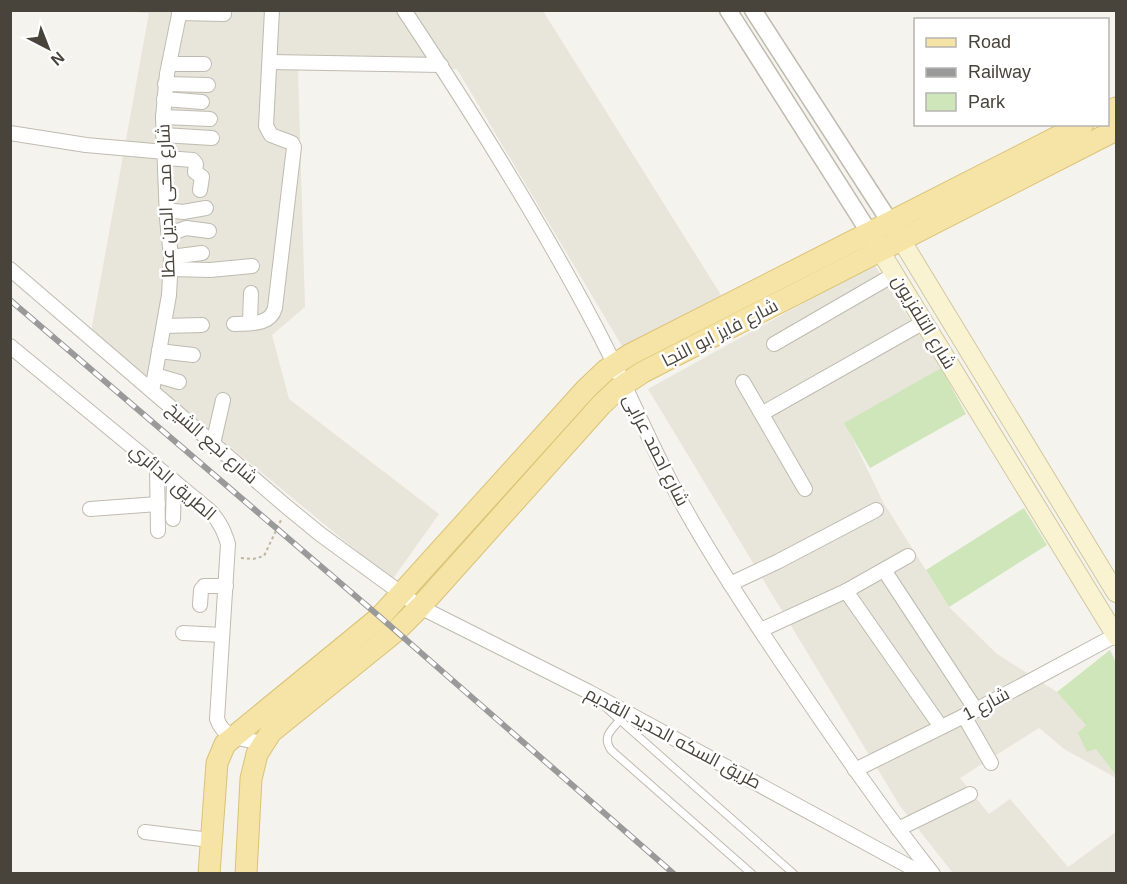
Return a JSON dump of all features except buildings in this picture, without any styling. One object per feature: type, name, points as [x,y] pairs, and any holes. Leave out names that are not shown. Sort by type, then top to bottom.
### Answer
[{"type":"main road","name":"شارع فايز ابو النجا","points":[[232,737],[380,617],[596,379],[615,364],[1079,126]]},
{"type":"main road","name":"شارع فايز ابو النجا","points":[[263,743],[281,724],[396,631],[601,405],[623,385],[643,372],[1116,130]]},
{"type":"main road","name":"شارع التلفزيون","points":[[890,222],[1116,593]]},
{"type":"main road","name":"شارع التلفزيون","points":[[869,232],[1116,635]]},
{"type":"main road","points":[[208,873],[217,763],[219,753],[232,737]]},
{"type":"main road","points":[[246,873],[251,779],[253,766],[263,743]]},
{"type":"street","points":[[234,324],[265,321],[270,318],[275,308],[294,147],[292,143],[271,135],[268,131],[272,10]]},
{"type":"street","name":"شارع احمد عرابى","points":[[404,10],[441,65],[543,234],[615,364],[682,505],[730,584],[855,770],[933,873]]},
{"type":"street","name":"شارع التلفزيون","points":[[728,10],[869,232]]},
{"type":"street","name":"شارع التلفزيون","points":[[753,10],[890,222]]},
{"type":"street","points":[[180,12],[224,14]]},
{"type":"street","name":"شارع محى الدين عطا","points":[[152,391],[164,326],[171,263],[163,135],[165,84],[180,12]]},
{"type":"street","points":[[270,62],[441,65]]},
{"type":"street","points":[[169,64],[204,64]]},
{"type":"street","points":[[165,84],[208,85]]},
{"type":"street","points":[[164,99],[202,102]]},
{"type":"street","points":[[163,117],[210,119]]},
{"type":"street","points":[[10,134],[195,161],[209,161]]},
{"type":"street","points":[[163,135],[212,138]]},
{"type":"street","points":[[195,161],[195,171],[201,176],[200,190]]},
{"type":"street","points":[[167,210],[183,212],[206,208]]},
{"type":"street","points":[[168,230],[178,231],[186,228],[208,231]]},
{"type":"street","points":[[171,263],[202,253]]},
{"type":"street","points":[[171,263],[196,271],[244,263]]},
{"type":"street","name":"شارع نجع الشيخ","points":[[10,269],[287,507],[420,607]]},
{"type":"street","points":[[774,344],[895,274]]},
{"type":"street","points":[[250,323],[251,293]]},
{"type":"street","points":[[763,413],[924,322]]},
{"type":"street","points":[[164,326],[202,325]]},
{"type":"street","name":"الطريق الدائري","points":[[10,346],[219,521],[228,544],[228,557],[217,719],[220,727],[232,737]]},
{"type":"street","points":[[159,351],[193,355]]},
{"type":"street","points":[[155,375],[179,382]]},
{"type":"street","points":[[743,382],[805,489]]},
{"type":"street","points":[[213,444],[223,400]]},
{"type":"street","points":[[157,467],[158,531]]},
{"type":"street","points":[[173,519],[174,481]]},
{"type":"street","points":[[90,509],[158,504]]},
{"type":"street","points":[[730,584],[876,510]]},
{"type":"street","points":[[761,630],[846,591],[908,556]]},
{"type":"street","points":[[884,570],[970,712],[991,763]]},
{"type":"street","points":[[200,605],[201,590],[204,586],[226,586]]},
{"type":"street","points":[[846,591],[941,727]]},
{"type":"street","name":"طريق السكه الحديد القديم","points":[[420,607],[589,692],[923,873]]},
{"type":"street","points":[[183,633],[222,636]]},
{"type":"street","name":"شارع 1","points":[[855,770],[1116,635]]},
{"type":"street","points":[[232,737],[263,743]]},
{"type":"street","points":[[898,829],[970,794]]},
{"type":"street","points":[[145,832],[210,840]]},
{"type":"lane","points":[[589,692],[794,873]]},
{"type":"lane","points":[[620,720],[607,736],[607,743],[611,750],[752,873]]},
{"type":"path","points":[[228,557],[253,559],[264,556],[287,507]]},
{"type":"shaded area","points":[[117,11],[543,11],[721,295],[622,346],[457,69],[298,68],[305,307],[272,335],[289,399],[439,514],[392,580],[91,332],[149,13]]},
{"type":"shaded area","points":[[874,264],[941,368],[845,423],[883,502],[949,607],[997,654],[1057,692],[1087,725],[1087,752],[1096,748],[1116,775],[1116,778],[1064,749],[1039,728],[960,778],[989,814],[1010,799],[1068,867],[1116,832],[1116,873],[953,873],[900,806],[648,389]]},
{"type":"green space","points":[[941,368],[966,414],[870,468],[844,423]]},
{"type":"green space","points":[[1024,508],[1047,545],[949,607],[926,570]]},
{"type":"green space","points":[[1110,650],[1116,663],[1116,775],[1096,749],[1087,752],[1078,733],[1086,725],[1057,692]]},
{"type":"railway","points":[[10,300],[380,617],[674,874]]}]
